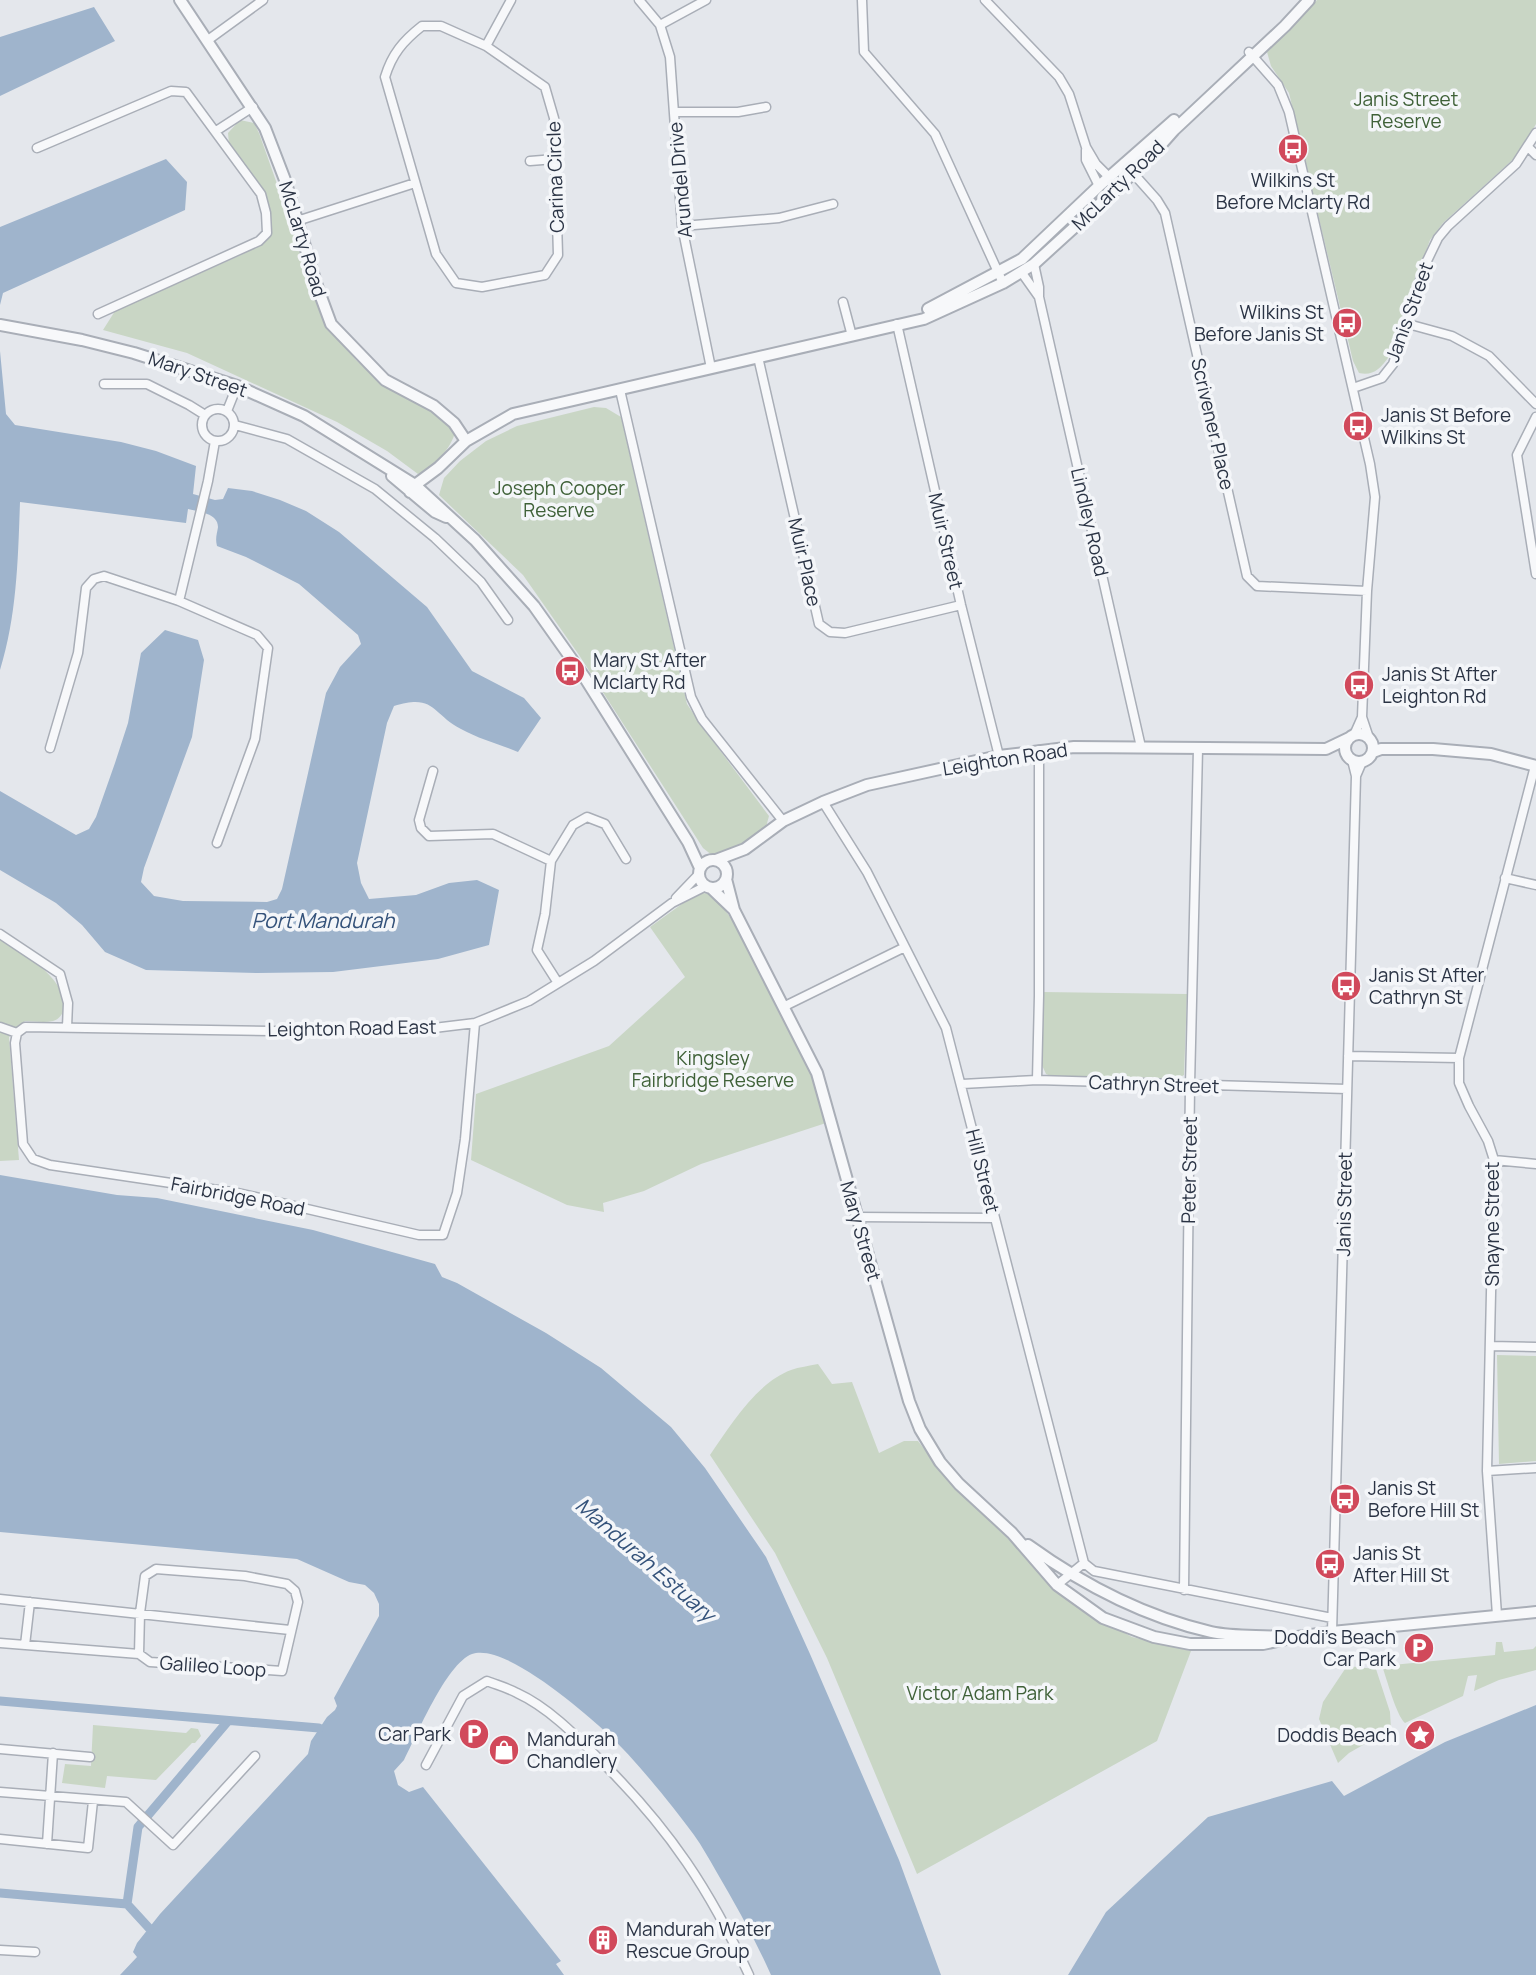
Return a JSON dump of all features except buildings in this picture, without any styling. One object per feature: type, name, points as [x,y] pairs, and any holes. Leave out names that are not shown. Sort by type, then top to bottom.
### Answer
[{"type":"street","name":"McLarty Road","points":[[180,0],[265,128],[331,324],[385,380],[435,406],[454,423],[466,441]]},
{"type":"street","points":[[208,40],[263,0]]},
{"type":"street","points":[[486,46],[511,0]]},
{"type":"street","name":"Arundel Drive","points":[[639,0],[660,25],[670,57],[682,226],[711,368]]},
{"type":"street","points":[[660,25],[706,0]]},
{"type":"street","points":[[862,0],[864,52],[935,134],[1001,278]]},
{"type":"street","points":[[985,0],[1059,77],[1069,94],[1086,147],[1104,182]]},
{"type":"street","name":"McLarty Road","points":[[413,489],[466,441],[513,414],[923,319],[1027,266],[1133,173],[1301,0]]},
{"type":"street","name":"McLarty Road","points":[[1027,266],[1124,163],[1285,26],[1309,0]]},
{"type":"street","name":"Carina Circle","points":[[422,26],[441,26],[486,46],[545,87],[554,118],[558,255],[545,275],[482,286],[456,283],[436,254],[385,77],[390,59],[404,40],[422,26]]},
{"type":"street","points":[[1251,54],[1274,80],[1287,105],[1374,486],[1362,717],[1374,746]]},
{"type":"street","points":[[37,148],[171,91],[186,92],[261,194],[267,233],[239,252],[98,314]]},
{"type":"street","points":[[216,131],[253,107]]},
{"type":"street","points":[[674,112],[738,112],[766,107]]},
{"type":"street","name":"Janis Street","points":[[1353,388],[1382,378],[1393,365],[1425,265],[1438,239],[1448,226],[1516,164],[1536,134]]},
{"type":"street","points":[[1086,147],[1086,160],[1112,192]]},
{"type":"street","points":[[1528,147],[1536,155]]},
{"type":"street","points":[[530,161],[555,159]]},
{"type":"street","name":"Scrivener Place","points":[[1124,163],[1165,213],[1247,576],[1257,586],[1367,590]]},
{"type":"street","points":[[297,221],[415,183]]},
{"type":"street","points":[[682,226],[779,218],[833,204]]},
{"type":"street","name":"Lindley Road","points":[[1027,266],[1039,287],[1039,297]]},
{"type":"street","name":"Lindley Road","points":[[1027,266],[1039,297],[1142,747]]},
{"type":"street","points":[[843,302],[852,336]]},
{"type":"street","name":"Muir Street","points":[[897,324],[961,605],[999,757]]},
{"type":"street","points":[[1408,324],[1452,336],[1489,356],[1536,404]]},
{"type":"street","name":"Mary Street","points":[[0,325],[134,353],[237,386],[304,415],[381,463],[424,498],[435,512],[449,518],[475,540],[515,583],[558,638],[688,842],[701,881],[734,910]]},
{"type":"street","name":"Muir Place","points":[[758,357],[819,624],[830,632],[845,633],[961,605]]},
{"type":"street","points":[[104,384],[148,384],[205,415]]},
{"type":"street","points":[[227,411],[237,386]]},
{"type":"street","points":[[620,390],[691,697],[702,719],[783,821]]},
{"type":"street","points":[[211,410],[227,411],[233,417],[233,433],[227,439],[215,441],[205,435],[202,429],[205,415],[211,410]]},
{"type":"street","points":[[1536,417],[1517,455],[1536,574]]},
{"type":"street","points":[[235,425],[287,439],[375,489],[435,538],[481,582],[508,620]]},
{"type":"street","points":[[179,601],[215,441]]},
{"type":"street","name":"McLarty Road","points":[[424,498],[438,468]]},
{"type":"street","points":[[50,748],[78,653],[86,588],[94,579],[104,576],[179,601],[257,635],[268,648],[254,739],[217,843]]},
{"type":"street","points":[[1362,717],[1345,747],[1354,759],[1374,746],[1491,754],[1535,766]]},
{"type":"street","points":[[1351,737],[1361,734],[1374,746]]},
{"type":"street","name":"Leighton Road","points":[[1326,749],[1351,737]]},
{"type":"street","name":"Leighton Road","points":[[713,860],[745,849],[783,821],[867,785],[1039,750],[1142,747],[1326,749],[1354,759]]},
{"type":"street","name":"Peter Street","points":[[1184,1590],[1190,1085],[1198,749]]},
{"type":"street","points":[[1037,1080],[1039,750]]},
{"type":"street","name":"Janis Street","points":[[1332,1632],[1356,776],[1354,759]]},
{"type":"street","name":"Shayne Street","points":[[1497,1615],[1487,1471],[1494,1160],[1489,1141],[1469,1107],[1459,1083],[1459,1058],[1535,766]]},
{"type":"street","points":[[433,771],[419,820],[421,828],[429,836],[493,834],[551,861]]},
{"type":"street","name":"Hill Street","points":[[823,802],[867,872],[946,1028],[1084,1563]]},
{"type":"street","points":[[558,984],[537,950],[545,914],[551,861],[573,825],[587,817],[605,824],[626,859]]},
{"type":"street","name":"Mary Street","points":[[688,842],[724,865],[734,910],[817,1073],[909,1401],[935,1456],[951,1476],[1012,1533],[1057,1585],[1103,1618],[1154,1637],[1190,1644],[1262,1644],[1291,1638]]},
{"type":"street","name":"Leighton Road","points":[[727,875],[745,849]]},
{"type":"street","points":[[699,871],[704,863],[713,860]]},
{"type":"street","name":"Leighton Road East","points":[[672,903],[699,871]]},
{"type":"street","points":[[708,887],[721,886],[727,875]]},
{"type":"street","points":[[1505,878],[1536,885]]},
{"type":"street","name":"Leighton Road East","points":[[0,1027],[17,1033],[25,1027],[335,1032],[434,1028],[475,1023],[529,1001],[594,961],[672,903],[708,887]]},
{"type":"street","points":[[0,934],[60,974],[68,1003],[67,1027]]},
{"type":"street","points":[[785,1006],[905,947]]},
{"type":"street","name":"Fairbridge Road","points":[[17,1033],[15,1043],[23,1144],[33,1159],[50,1166],[238,1193],[419,1235],[443,1235],[457,1193],[475,1023]]},
{"type":"street","points":[[1348,1056],[1459,1058]]},
{"type":"street","name":"Cathryn Street","points":[[962,1084],[1037,1080],[1347,1089]]},
{"type":"street","points":[[1494,1160],[1536,1164]]},
{"type":"street","points":[[857,1217],[995,1218]]},
{"type":"street","points":[[1490,1346],[1536,1347]]},
{"type":"street","points":[[1487,1471],[1536,1468]]},
{"type":"street","name":"Mary Street","points":[[1012,1533],[1070,1573],[1106,1593],[1189,1626],[1228,1635],[1291,1638]]},
{"type":"street","points":[[1057,1585],[1084,1563],[1094,1571],[1332,1618]]},
{"type":"street","name":"Galileo Loop","points":[[156,1569],[245,1576],[288,1584],[295,1591],[298,1602],[290,1630],[282,1671],[150,1662],[139,1654],[140,1613],[145,1576],[156,1569]]},
{"type":"street","points":[[0,1599],[290,1630]]},
{"type":"street","points":[[25,1645],[30,1602]]},
{"type":"street","points":[[1291,1638],[1536,1612]]},
{"type":"street","points":[[0,1643],[139,1654]]},
{"type":"street","points":[[426,1765],[463,1696],[487,1681],[538,1704],[584,1744],[643,1804],[673,1841],[702,1884],[749,1975]]},
{"type":"street","points":[[0,1749],[90,1756]]},
{"type":"street","points":[[47,1844],[53,1753]]},
{"type":"street","points":[[0,1792],[126,1802],[173,1845],[255,1756]]},
{"type":"street","points":[[0,1839],[89,1848],[93,1801]]},
{"type":"street","points":[[0,1950],[35,1952]]},
{"type":"green space","name":"Janis Street Reserve","points":[[1317,0],[1536,0],[1536,124],[1519,154],[1443,223],[1430,240],[1388,358],[1379,368],[1368,373],[1359,373],[1353,361],[1289,93],[1271,66],[1267,52]]},
{"type":"green space","points":[[240,120],[254,123],[259,133],[327,325],[356,360],[374,376],[390,389],[449,422],[455,432],[446,451],[424,471],[418,474],[387,451],[337,422],[187,353],[103,330],[115,311],[241,255],[261,244],[271,233],[266,195],[229,144],[228,133]]},
{"type":"green space","name":"Joseph Cooper Reserve","points":[[594,407],[606,408],[621,417],[687,704],[769,816],[766,827],[730,854],[713,856],[703,848],[579,655],[523,575],[439,495],[444,478],[460,461],[486,441],[517,426]]},
{"type":"green space","name":"Kingsley Fairbridge Reserve","points":[[702,893],[712,894],[740,933],[795,1038],[826,1123],[701,1164],[644,1191],[603,1203],[604,1212],[567,1205],[471,1160],[476,1094],[609,1046],[685,977],[650,927]]},
{"type":"green space","points":[[0,939],[31,958],[52,978],[64,999],[64,1010],[57,1020],[25,1021],[9,1037],[19,1160],[0,1161]]},
{"type":"green space","points":[[1043,992],[1187,994],[1184,1075],[1173,1081],[1046,1074],[1041,1063]]},
{"type":"green space","points":[[1497,1355],[1536,1356],[1536,1461],[1499,1464]]},
{"type":"green space","name":"Victor Adam Park","points":[[818,1364],[832,1384],[852,1382],[879,1453],[904,1441],[918,1441],[952,1485],[1023,1553],[1102,1621],[1132,1637],[1191,1651],[1157,1741],[917,1874],[827,1658],[775,1553],[710,1455],[745,1406],[766,1385],[791,1370]]},
{"type":"green space","points":[[1496,1642],[1502,1642],[1504,1652],[1533,1649],[1536,1646],[1536,1670],[1499,1680],[1474,1691],[1477,1675],[1468,1676],[1463,1696],[1405,1723],[1395,1705],[1382,1666],[1495,1655]]},
{"type":"green space","points":[[1347,1666],[1376,1669],[1390,1712],[1391,1729],[1349,1753],[1338,1763],[1319,1719],[1323,1702]]},
{"type":"green space","points":[[93,1725],[186,1733],[191,1728],[198,1729],[201,1736],[156,1780],[107,1776],[105,1788],[62,1783],[65,1764],[91,1766]]},
{"type":"water","points":[[94,7],[115,41],[0,96],[0,37]]},
{"type":"water","points":[[166,159],[187,182],[185,210],[3,293],[0,305],[0,227]]},
{"type":"water","name":"Port Mandurah","points":[[0,351],[6,414],[15,425],[121,442],[196,466],[193,494],[215,500],[223,499],[228,488],[252,491],[306,511],[339,532],[427,607],[472,671],[524,698],[541,718],[518,752],[461,729],[432,707],[418,702],[394,706],[387,723],[357,863],[361,883],[369,899],[416,895],[449,883],[477,880],[499,890],[489,945],[438,959],[333,972],[146,970],[105,952],[82,925],[56,903],[0,870],[0,791],[76,835],[89,829],[96,817],[128,723],[141,653],[165,630],[198,640],[204,660],[192,737],[141,882],[154,896],[183,901],[267,902],[277,899],[282,889],[326,693],[340,667],[361,644],[358,635],[299,584],[246,557],[217,546],[217,522],[207,514],[188,509],[186,523],[20,502],[13,608],[0,670]]},
{"type":"water","name":"Mandurah Estuary","points":[[0,1175],[117,1195],[157,1198],[313,1230],[435,1264],[442,1277],[546,1333],[601,1368],[671,1427],[705,1468],[766,1557],[899,1860],[941,1975],[771,1975],[745,1922],[700,1844],[641,1769],[607,1733],[543,1681],[503,1658],[486,1653],[472,1654],[452,1671],[433,1701],[404,1760],[394,1771],[398,1785],[409,1792],[423,1787],[561,1961],[556,1964],[564,1975],[120,1975],[137,1957],[133,1952],[137,1943],[160,1914],[308,1754],[311,1741],[337,1706],[334,1698],[379,1616],[379,1604],[374,1593],[365,1585],[349,1582],[297,1559],[0,1532]]},
{"type":"water","points":[[1536,1705],[1536,1975],[1068,1975],[1106,1912],[1208,1817],[1332,1781],[1344,1796],[1445,1742]]},
{"type":"waterway","points":[[0,1701],[319,1728]]},
{"type":"waterway","points":[[127,1904],[138,1827],[228,1721]]},
{"type":"waterway","points":[[0,1893],[127,1904],[149,1928]]},
{"type":"place","name":"Wilkins St Before Mclarty Rd","points":[[1293,149]]},
{"type":"place","name":"Wilkins St Before Janis St","points":[[1347,323]]},
{"type":"place","name":"Janis St Before Wilkins St","points":[[1358,426]]},
{"type":"place","name":"Mary St After Mclarty Rd","points":[[570,671]]},
{"type":"place","name":"Janis St After Leighton Rd","points":[[1359,685]]},
{"type":"place","name":"Janis St After Cathryn St","points":[[1346,986]]},
{"type":"place","name":"Janis St Before Hill St","points":[[1345,1499]]},
{"type":"place","name":"Janis St After Hill St","points":[[1330,1564]]},
{"type":"place","name":"Doddi's Beach Car Park","points":[[1419,1648]]},
{"type":"place","name":"Car Park","points":[[474,1734]]},
{"type":"place","name":"Doddis Beach","points":[[1420,1735]]},
{"type":"place","name":"Mandurah Chandlery","points":[[504,1750]]},
{"type":"place","name":"Mandurah Water Rescue Group","points":[[603,1940]]}]
